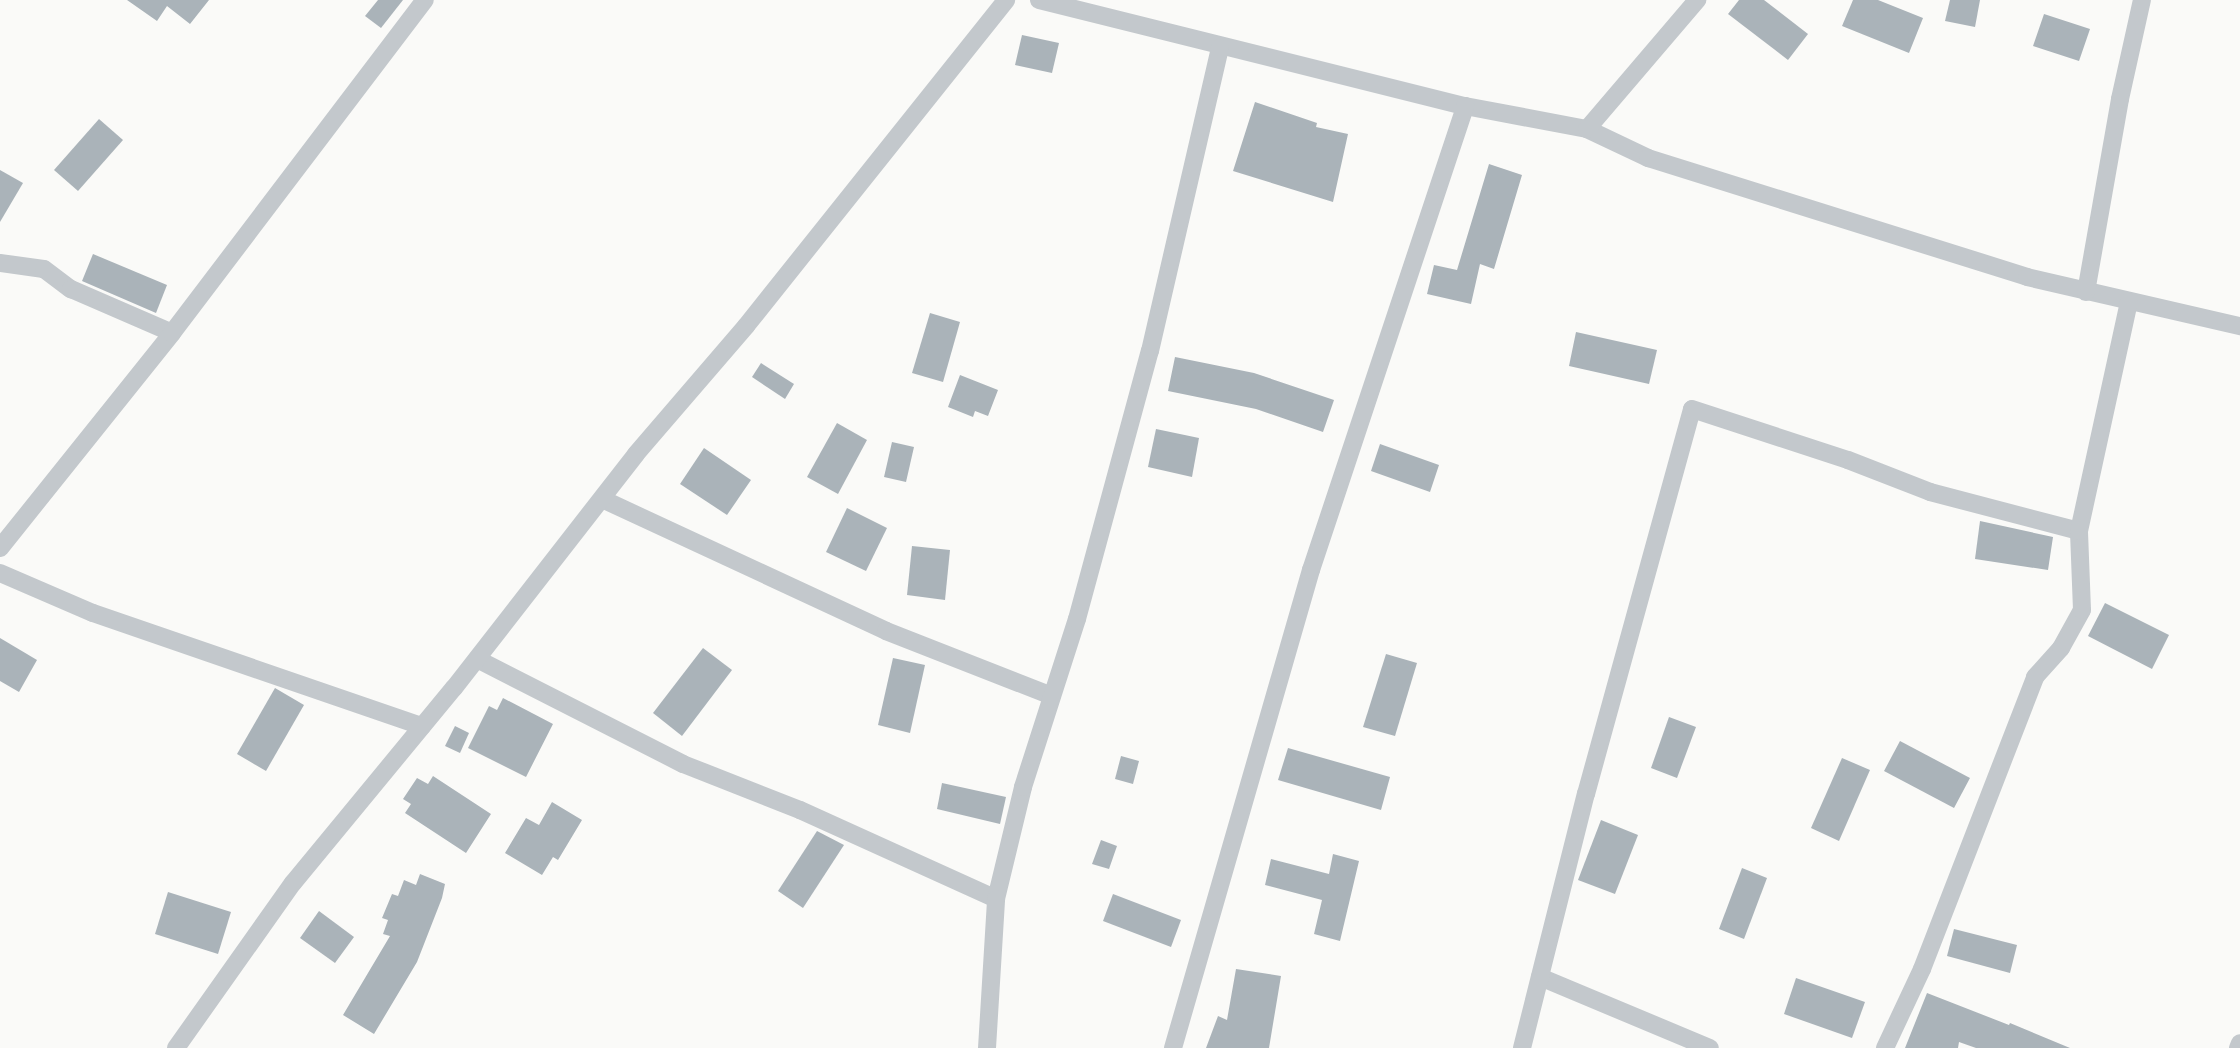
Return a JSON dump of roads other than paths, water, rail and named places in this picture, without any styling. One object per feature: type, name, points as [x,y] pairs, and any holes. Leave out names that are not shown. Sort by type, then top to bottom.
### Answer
[{"type":"street","points":[[0,548],[172,333],[425,0]]},
{"type":"street","points":[[176,1048],[293,883],[477,659],[602,499],[746,326],[1006,0]]},
{"type":"street","points":[[1039,0],[1220,48],[1465,106],[1587,129],[1648,158],[2086,292],[2240,326]]},
{"type":"street","points":[[1587,129],[1697,0]]},
{"type":"street","points":[[2086,292],[2120,99],[2142,0]]},
{"type":"street","points":[[987,1048],[996,899],[1023,787],[1077,619],[1150,351],[1220,48]]},
{"type":"street","points":[[1173,1048],[1311,570],[1465,106]]},
{"type":"street","points":[[0,263],[44,269],[71,289],[172,333]]},
{"type":"street","points":[[1885,1048],[1922,969],[2035,677],[2061,648],[2082,610],[2079,531],[2129,302]]},
{"type":"street","points":[[1522,1048],[1692,409],[1848,460],[1930,492],[2079,531]]},
{"type":"street","points":[[602,499],[886,631],[1052,696]]},
{"type":"street","points":[[0,573],[93,613],[422,726]]},
{"type":"street","points":[[477,659],[683,764],[800,810],[996,899]]},
{"type":"street","points":[[1540,977],[1710,1048]]}]
